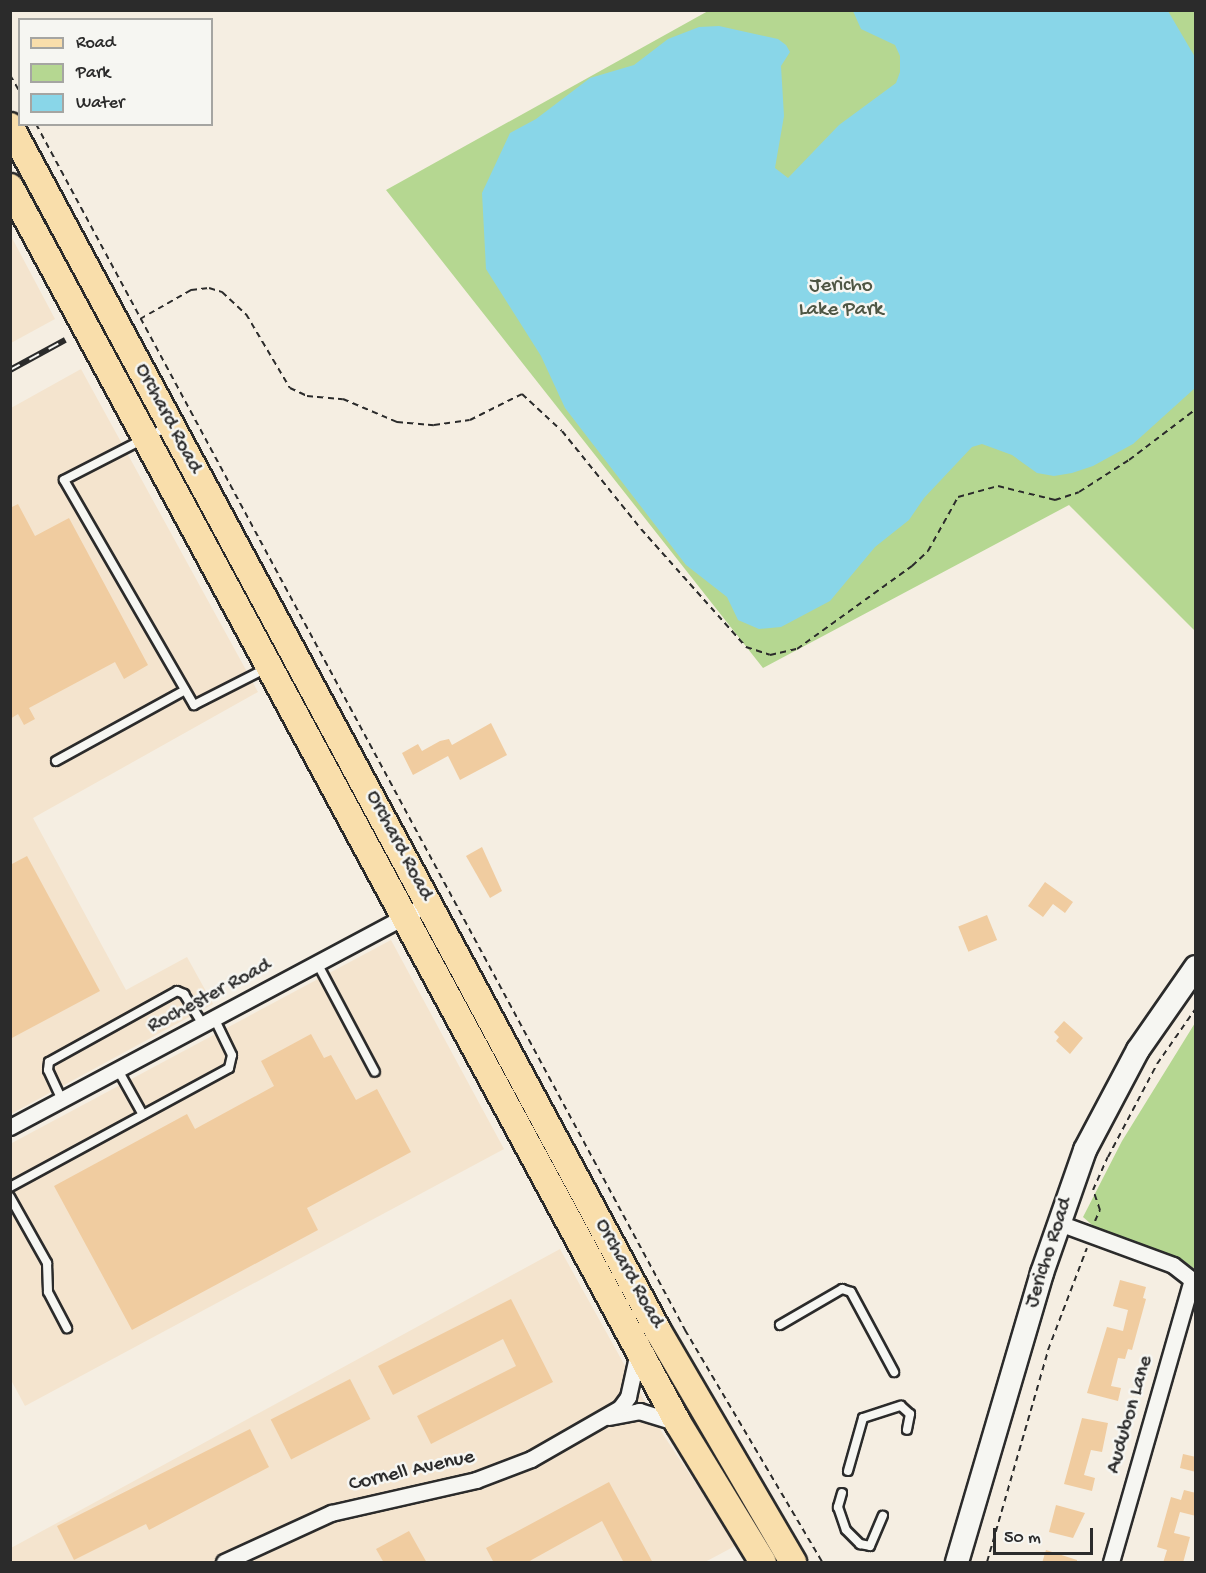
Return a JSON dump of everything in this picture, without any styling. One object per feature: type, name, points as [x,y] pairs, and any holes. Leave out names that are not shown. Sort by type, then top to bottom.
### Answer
[{"type":"main road","name":"Orchard Road","points":[[10,126],[658,1331],[793,1563]]},
{"type":"main road","name":"Orchard Road","points":[[10,187],[678,1423],[763,1563]]},
{"type":"main road","name":"Jericho Road","points":[[957,1563],[1059,1223],[1085,1150],[1138,1050],[1172,996],[1196,967]]},
{"type":"street","name":"Rochester Road","points":[[10,1127],[429,903]]},
{"type":"street","points":[[1059,1223],[1153,1257],[1194,1281]]},
{"type":"street","name":"Audubon Lane","points":[[1111,1563],[1194,1281]]},
{"type":"street","name":"Cornell Avenue","points":[[609,1417],[628,1397],[639,1351]]},
{"type":"street","name":"Cornell Avenue","points":[[224,1563],[331,1513],[487,1476],[531,1459],[609,1417],[639,1411],[678,1423]]},
{"type":"lane","points":[[171,425],[64,480],[194,705],[268,668]]},
{"type":"lane","points":[[56,760],[185,690]]},
{"type":"lane","points":[[317,963],[375,1072]]},
{"type":"lane","points":[[10,1187],[233,1064],[208,1021],[184,994],[177,991],[48,1062],[48,1070],[62,1100]]},
{"type":"lane","points":[[118,1070],[143,1115]]},
{"type":"lane","points":[[10,1197],[47,1263],[48,1292],[67,1328]]},
{"type":"lane","points":[[780,1325],[842,1289],[852,1292],[894,1372]]},
{"type":"lane","points":[[848,1471],[863,1418],[901,1406],[910,1414],[906,1430]]},
{"type":"lane","points":[[842,1493],[838,1508],[846,1530],[860,1544],[870,1546],[883,1516]]},
{"type":"path","points":[[10,75],[18,89]]},
{"type":"path","points":[[37,126],[685,1330],[822,1563]]},
{"type":"path","points":[[140,319],[191,290],[209,288],[222,292],[246,314],[290,388],[307,396],[343,399],[397,422],[435,424],[470,420],[522,394],[562,431],[641,530],[746,647],[770,655],[797,649],[912,566],[928,551],[958,497],[998,486],[1055,500],[1079,492],[1196,409]]},
{"type":"path","points":[[1095,1221],[1100,1210],[1093,1190],[1108,1157],[1157,1064],[1196,1008]]},
{"type":"path","points":[[987,1563],[1048,1350],[1087,1248]]},
{"type":"shaded area","points":[[11,236],[55,319],[10,343]]},
{"type":"shaded area","points":[[81,369],[258,692],[33,818],[126,990],[187,957],[213,1004],[11,1114],[11,408]]},
{"type":"shaded area","points":[[391,940],[504,1149],[25,1406],[11,1380],[10,1144]]},
{"type":"shaded area","points":[[560,1249],[664,1436],[737,1545],[705,1562],[11,1562],[11,1548]]},
{"type":"green space","name":"Jericho Lake Park","points":[[708,11],[1195,11],[1195,631],[1069,505],[763,668],[386,190]]},
{"type":"green space","points":[[1195,1023],[1195,1269],[1180,1258],[1099,1231],[1083,1217],[1122,1141]]},
{"type":"water","name":"Jericho Lake Park","points":[[853,11],[1168,11],[1195,57],[1195,388],[1133,444],[1093,466],[1072,473],[1054,476],[1037,473],[1012,455],[982,444],[972,447],[924,498],[909,520],[875,547],[830,601],[781,627],[759,629],[738,620],[727,597],[686,565],[565,408],[541,356],[486,269],[482,193],[510,133],[536,119],[590,78],[634,65],[668,39],[699,27],[719,26],[778,39],[786,45],[790,52],[781,66],[784,116],[775,168],[788,178],[839,125],[896,83],[900,72],[900,56],[895,45],[861,29]]},
{"type":"building","points":[[18,504],[35,536],[69,518],[148,665],[124,679],[115,662],[29,708],[35,719],[24,725],[18,714],[10,719],[10,508]]},
{"type":"building","points":[[491,723],[507,755],[460,780],[448,756],[413,775],[402,753],[418,744],[422,751],[440,741],[449,739],[452,745]]},
{"type":"building","points":[[482,847],[502,891],[490,898],[466,856]]},
{"type":"building","points":[[27,856],[100,991],[10,1039],[10,865]]},
{"type":"building","points":[[1045,882],[1073,902],[1065,913],[1053,904],[1043,917],[1028,906]]},
{"type":"building","points":[[987,915],[997,940],[968,952],[958,927]]},
{"type":"building","points":[[1064,1021],[1083,1038],[1070,1054],[1056,1041],[1059,1037],[1054,1032]]},
{"type":"building","points":[[311,1034],[324,1058],[331,1055],[356,1100],[377,1089],[411,1152],[307,1208],[318,1230],[132,1330],[54,1186],[187,1114],[195,1129],[274,1086],[261,1061]]},
{"type":"building","points":[[1120,1280],[1146,1287],[1143,1298],[1146,1299],[1132,1350],[1128,1349],[1125,1359],[1118,1358],[1111,1386],[1121,1388],[1118,1401],[1087,1393],[1107,1327],[1123,1331],[1128,1310],[1113,1306]]},
{"type":"building","points":[[511,1299],[553,1382],[431,1444],[417,1416],[516,1366],[503,1339],[393,1395],[378,1366]]},
{"type":"building","points":[[350,1379],[370,1419],[291,1460],[271,1419]]},
{"type":"building","points":[[1082,1418],[1108,1423],[1102,1452],[1091,1450],[1084,1475],[1095,1478],[1092,1491],[1064,1484]]},
{"type":"building","points":[[250,1429],[269,1467],[149,1530],[146,1524],[74,1560],[57,1526]]},
{"type":"building","points":[[1183,1454],[1196,1457],[1196,1472],[1180,1468]]},
{"type":"building","points":[[609,1482],[653,1563],[624,1563],[602,1521],[526,1563],[494,1563],[486,1548]]},
{"type":"building","points":[[1184,1490],[1196,1493],[1196,1516],[1180,1512],[1174,1533],[1190,1537],[1183,1563],[1163,1563],[1167,1550],[1157,1547],[1171,1497],[1181,1500]]},
{"type":"building","points":[[1056,1505],[1085,1513],[1073,1538],[1049,1532]]},
{"type":"building","points":[[409,1531],[427,1563],[384,1563],[376,1549]]},
{"type":"building","points":[[1046,1550],[1077,1560],[1077,1563],[1042,1563]]},
{"type":"railway","points":[[10,370],[65,340]]}]
